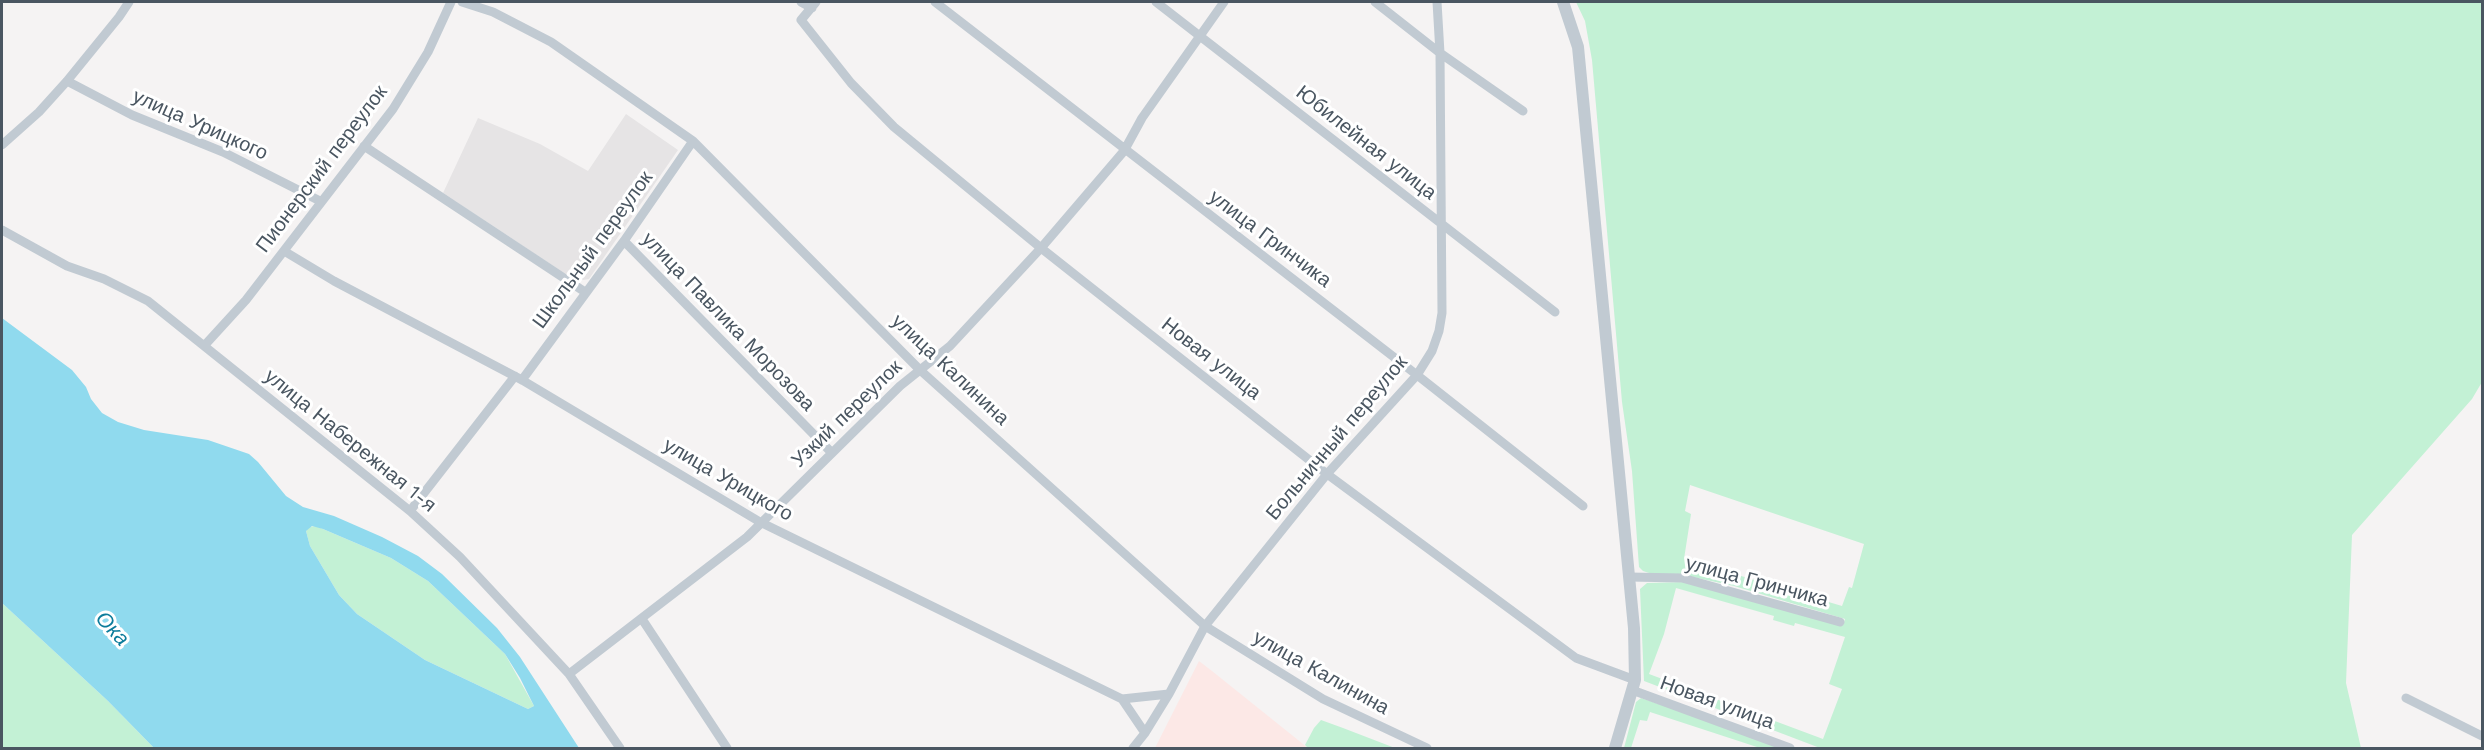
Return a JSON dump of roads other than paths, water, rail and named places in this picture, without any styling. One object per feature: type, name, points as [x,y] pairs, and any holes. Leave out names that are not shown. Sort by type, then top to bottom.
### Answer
[{"type":"street","points":[[2,145],[39,112],[67,81],[129,2]]},
{"type":"street","name":"Пионерский переулок","points":[[204,346],[246,300],[393,109],[428,52],[451,2]]},
{"type":"street","name":"улица Калинина","points":[[462,2],[493,12],[551,42],[693,141],[920,370],[1205,626],[1323,699],[1426,748]]},
{"type":"street","points":[[801,2],[814,5]]},
{"type":"street","name":"улица Гринчика","points":[[934,2],[1417,375],[1582,506]]},
{"type":"street","name":"Юбилейная улица","points":[[1156,2],[1555,312]]},
{"type":"street","name":"Узкий переулок","points":[[569,674],[747,537],[900,386],[950,346],[1041,248],[1124,151],[1142,118],[1224,2]]},
{"type":"street","points":[[1375,2],[1440,53],[1523,111]]},
{"type":"street","name":"Больничный переулок","points":[[1133,748],[1169,694],[1205,626],[1327,474],[1417,375],[1432,351],[1439,332],[1442,313],[1440,53],[1437,2]]},
{"type":"street","points":[[1563,2],[1578,47],[1634,628],[1633,685],[1615,748]]},
{"type":"street","name":"Новая улица","points":[[814,5],[801,20],[851,83],[894,127],[1041,248],[1327,474],[1576,658],[1633,685],[1790,748]]},
{"type":"street","name":"улица Урицкого","points":[[67,81],[132,116],[224,152],[320,201]]},
{"type":"street","name":"Школьный переулок","points":[[410,511],[519,378],[585,292],[624,241],[693,141]]},
{"type":"street","points":[[364,146],[585,292]]},
{"type":"street","name":"улица Набережная 1-я","points":[[2,230],[67,266],[104,279],[147,301],[410,511],[460,557],[569,674],[620,748]]},
{"type":"street","name":"улица Павлика Морозова","points":[[624,241],[832,453]]},
{"type":"street","name":"улица Урицкого","points":[[284,251],[519,378],[760,522],[1122,699]]},
{"type":"street","name":"улица Гринчика","points":[[1629,577],[1682,578],[1840,622]]},
{"type":"street","points":[[642,619],[727,748]]},
{"type":"street","points":[[1145,733],[1122,699],[1169,694]]},
{"type":"street","points":[[2406,698],[2482,736]]},
{"type":"water","name":"Ока","points":[[2,318],[72,370],[102,413],[118,422],[144,430],[208,440],[249,454],[286,496],[303,507],[334,516],[418,556],[442,574],[497,628],[520,657],[579,748],[154,748],[108,701],[2,603]],"holes":[[[312,526],[391,558],[428,581],[505,654],[534,706],[528,709],[425,660],[357,614],[339,595],[310,546],[306,531]]]}]
